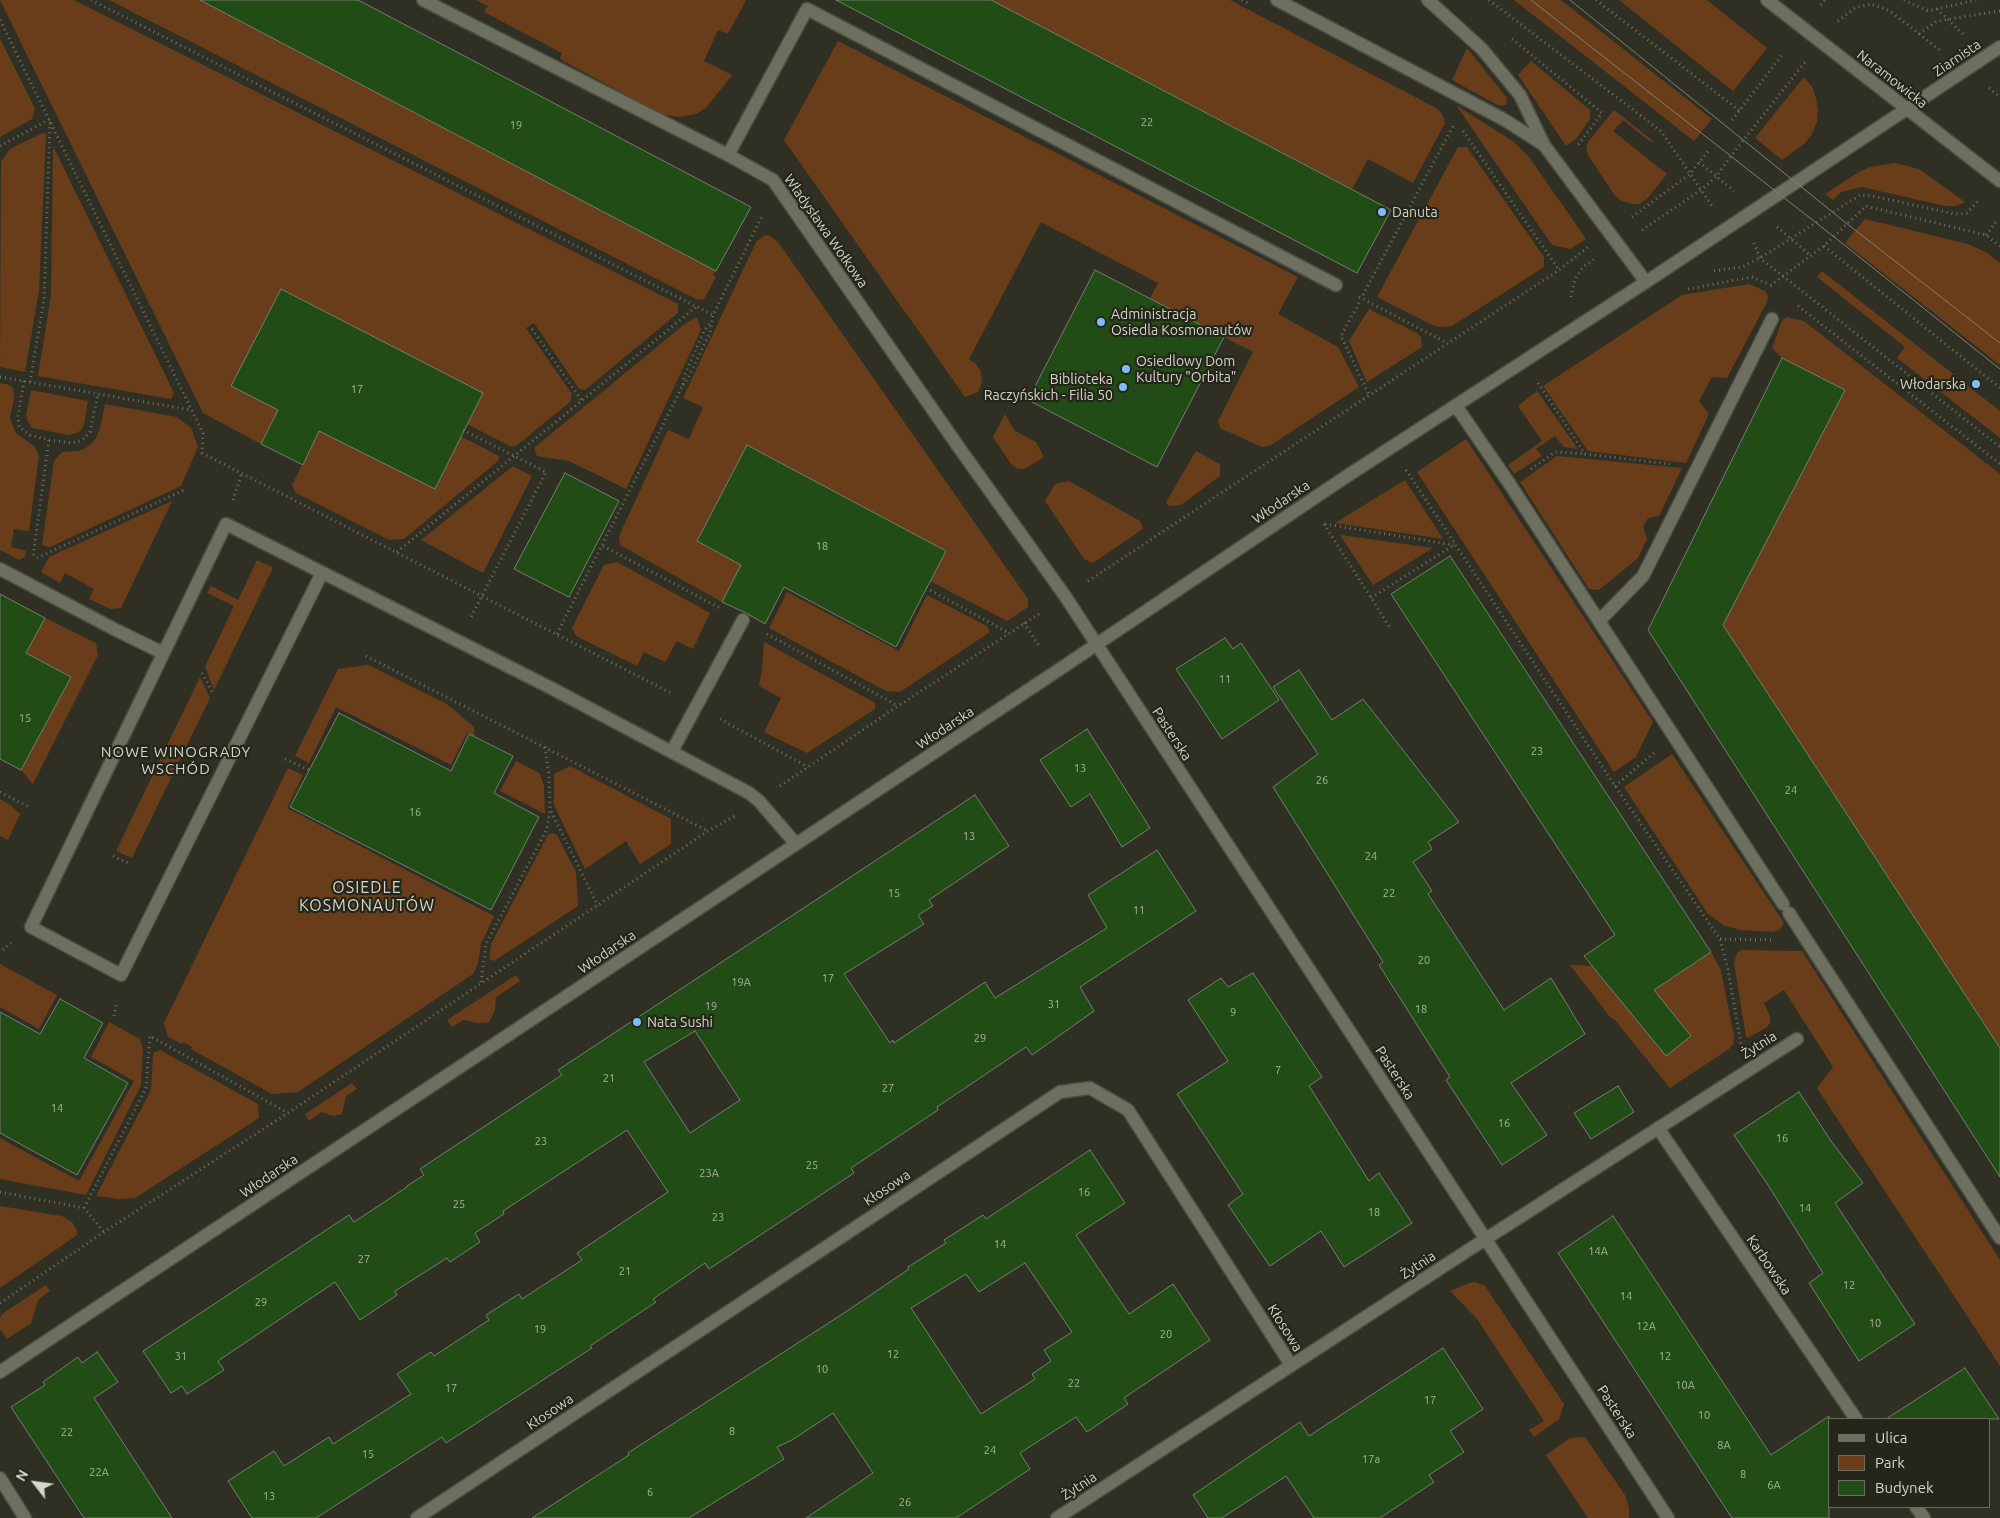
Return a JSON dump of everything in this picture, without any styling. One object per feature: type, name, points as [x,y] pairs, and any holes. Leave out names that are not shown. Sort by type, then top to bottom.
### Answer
[{"type":"street","name":"Władysława Wołkowa","points":[[423,0],[728,155],[773,180],[960,450],[1065,596],[1096,645]]},
{"type":"street","points":[[1277,0],[1503,119],[1544,145]]},
{"type":"street","points":[[1428,0],[1482,49],[1520,95],[1544,145],[1646,282]]},
{"type":"street","name":"Naramowicka","points":[[1767,0],[1906,110],[2000,181]]},
{"type":"street","points":[[728,155],[807,10],[1336,285]]},
{"type":"street","name":"Ziarnista","points":[[1906,110],[2000,46]]},
{"type":"street","name":"Włodarska","points":[[0,1372],[1096,645],[1344,478],[1906,110]]},
{"type":"street","points":[[1599,621],[1643,576],[1772,319]]},
{"type":"street","points":[[1456,406],[1599,621],[2000,1238]]},
{"type":"street","points":[[322,573],[121,975],[30,927],[226,524],[672,751],[749,793],[759,801],[796,844]]},
{"type":"street","points":[[0,570],[163,653]]},
{"type":"street","points":[[672,751],[743,620]]},
{"type":"street","name":"Pasterska","points":[[1096,645],[1668,1518]]},
{"type":"street","name":"Żytnia","points":[[1057,1518],[1797,1039]]},
{"type":"street","name":"Kłosowa","points":[[417,1518],[1060,1092],[1090,1088],[1128,1110],[1291,1365]]},
{"type":"street","name":"Karbowska","points":[[1658,1128],[1855,1418]]},
{"type":"street","points":[[0,1478],[25,1518]]},
{"type":"path","points":[[91,0],[713,315]]},
{"type":"path","points":[[1489,0],[1662,131],[1716,210]]},
{"type":"path","points":[[1596,0],[1740,111]]},
{"type":"path","points":[[1821,5],[1825,0]]},
{"type":"path","points":[[1904,0],[1928,11],[1976,0]]},
{"type":"path","points":[[1839,19],[1855,8],[1872,4],[1890,11],[1938,48]]},
{"type":"path","points":[[1936,9],[1963,34]]},
{"type":"path","points":[[1919,34],[1938,21],[2000,11]]},
{"type":"path","points":[[0,20],[204,433],[202,453],[482,595],[696,706],[808,767]]},
{"type":"path","points":[[1510,38],[1602,113],[1577,146]]},
{"type":"path","points":[[1732,120],[1783,54]]},
{"type":"path","points":[[1643,229],[1701,190],[1716,177],[1800,68]]},
{"type":"path","points":[[0,146],[50,119]]},
{"type":"path","points":[[30,382],[44,300],[50,119]]},
{"type":"path","points":[[1369,395],[1341,336],[1455,121],[1474,144],[1559,270]]},
{"type":"path","points":[[1629,218],[1690,174],[1709,150]]},
{"type":"path","points":[[1699,162],[1738,195]]},
{"type":"path","points":[[1760,258],[1860,195],[1955,214],[1967,213],[1976,205]]},
{"type":"path","points":[[1772,285],[1824,246],[1866,206],[1986,234],[2000,246]]},
{"type":"path","points":[[557,634],[683,385],[684,376],[704,331],[711,322],[764,211]]},
{"type":"path","points":[[1628,212],[1634,216]]},
{"type":"path","points":[[1986,234],[1996,222]]},
{"type":"path","points":[[1773,223],[1811,256]]},
{"type":"path","points":[[1752,238],[1760,258],[2000,447]]},
{"type":"path","points":[[1087,581],[1559,270],[1590,245]]},
{"type":"path","points":[[1824,246],[2000,388]]},
{"type":"path","points":[[1680,290],[1752,277],[1772,285],[1778,290]]},
{"type":"path","points":[[1362,298],[1447,343]]},
{"type":"path","points":[[1792,302],[2000,464]]},
{"type":"path","points":[[397,552],[696,307]]},
{"type":"path","points":[[532,329],[582,401]]},
{"type":"path","points":[[0,377],[191,410]]},
{"type":"path","points":[[24,381],[18,416],[19,427],[30,435],[49,440],[71,443],[81,441],[90,432],[98,394]]},
{"type":"path","points":[[1537,383],[1585,454]]},
{"type":"path","points":[[458,642],[546,472],[516,455],[463,430]]},
{"type":"path","points":[[49,440],[33,560],[184,490]]},
{"type":"path","points":[[1509,484],[1555,452],[1698,467]]},
{"type":"path","points":[[1406,469],[1454,545],[1615,786],[1720,939],[1740,1037]]},
{"type":"path","points":[[1389,626],[1324,524],[1454,545]]},
{"type":"path","points":[[1371,598],[1454,545]]},
{"type":"path","points":[[926,588],[1010,633]]},
{"type":"path","points":[[776,788],[1042,612]]},
{"type":"path","points":[[1024,623],[1039,646]]},
{"type":"path","points":[[366,656],[708,831]]},
{"type":"path","points":[[202,673],[212,693]]},
{"type":"path","points":[[1615,786],[1673,737]]},
{"type":"path","points":[[481,982],[486,944],[547,828],[550,809],[549,775],[545,747]]},
{"type":"path","points":[[285,759],[309,770]]},
{"type":"path","points":[[0,792],[29,806]]},
{"type":"path","points":[[550,809],[598,906]]},
{"type":"path","points":[[0,1303],[104,1232],[288,1113],[708,831],[741,813]]},
{"type":"path","points":[[113,856],[130,864]]},
{"type":"path","points":[[1720,939],[1808,941]]},
{"type":"path","points":[[84,1208],[146,1088],[150,1036],[288,1113]]},
{"type":"path","points":[[0,1192],[84,1208],[104,1232]]},
{"type":"green space","points":[[0,0],[74,0],[678,304],[678,313],[585,390],[579,389],[534,323],[526,328],[572,394],[570,402],[516,446],[510,446],[467,424],[483,393],[278,410],[261,444],[203,413]]},
{"type":"green space","points":[[109,0],[200,0],[716,271],[713,275],[716,277],[704,299],[698,300]]},
{"type":"green space","points":[[476,0],[746,0],[728,34],[718,30],[704,61],[732,75],[706,108],[696,114],[680,117],[663,115],[560,59],[562,53],[484,12],[488,6]]},
{"type":"green space","points":[[991,0],[1230,0],[1438,109],[1445,123],[1413,183],[1368,159],[1352,189]]},
{"type":"green space","points":[[1514,0],[1561,0],[1712,119],[1694,141]]},
{"type":"green space","points":[[1619,0],[1707,0],[1767,48],[1733,91]]},
{"type":"green space","points":[[0,39],[35,109],[32,119],[0,137]]},
{"type":"green space","points":[[838,41],[1298,277],[1278,314],[1338,347],[1359,387],[1271,445],[1262,447],[1220,428],[1218,421],[1253,352],[1150,299],[1158,283],[1041,222],[969,359],[976,364],[981,372],[982,382],[978,392],[965,397],[784,140]]},
{"type":"green space","points":[[1467,48],[1507,98],[1506,105],[1499,106],[1452,80]]},
{"type":"green space","points":[[1531,61],[1590,110],[1590,119],[1576,139],[1566,146],[1518,75]]},
{"type":"green space","points":[[1804,77],[1812,87],[1816,98],[1817,121],[1812,134],[1804,144],[1782,160],[1755,138]]},
{"type":"green space","points":[[1456,105],[1514,142],[1529,157],[1586,239],[1570,249],[1552,245]]},
{"type":"green space","points":[[1614,110],[1653,141],[1651,142],[1623,120],[1613,131],[1667,174],[1647,199],[1639,204],[1622,201],[1615,196],[1586,149],[1588,142]]},
{"type":"green space","points":[[43,133],[46,134],[39,291],[25,372],[0,367],[1,161],[10,149]]},
{"type":"green space","points":[[53,146],[174,393],[171,399],[38,376],[51,295]]},
{"type":"green space","points":[[1458,147],[1467,147],[1544,257],[1544,267],[1452,326],[1437,327],[1377,297]]},
{"type":"green space","points":[[1895,163],[1919,169],[1965,202],[1956,206],[1945,206],[1862,187],[1841,192],[1833,200],[1825,194],[1870,167]]},
{"type":"green space","points":[[1865,219],[1968,244],[1987,253],[2000,263],[2000,365],[1845,243]]},
{"type":"green space","points":[[765,235],[778,242],[1028,599],[1028,607],[1007,621],[930,581],[946,551],[747,445],[697,541],[741,565],[722,602],[620,545],[619,536],[668,430],[689,439],[703,407],[683,398],[756,242]]},
{"type":"green space","points":[[1822,271],[2000,411],[2000,438],[1897,358],[1905,347],[1817,277]]},
{"type":"green space","points":[[1749,284],[1765,291],[1768,296],[1767,302],[1727,378],[1712,377],[1699,401],[1709,414],[1686,463],[1588,451],[1543,386],[1682,295]]},
{"type":"green space","points":[[1369,309],[1417,333],[1421,337],[1422,347],[1367,382],[1349,341]]},
{"type":"green space","points":[[697,317],[701,330],[626,489],[569,461],[537,456],[534,448],[686,323]]},
{"type":"green space","points":[[1787,317],[1804,321],[2000,474],[2000,1048],[1723,625],[1844,390],[1782,358],[1772,348],[1782,320]]},
{"type":"green space","points":[[0,383],[10,385],[13,388],[14,399],[10,417],[16,433],[35,447],[39,456],[29,531],[14,529],[11,547],[26,551],[25,557],[19,560],[0,550]]},
{"type":"green space","points":[[31,390],[88,401],[84,425],[81,430],[68,435],[32,428],[26,415]]},
{"type":"green space","points":[[1537,391],[1578,449],[1564,447],[1555,436],[1536,449],[1542,456],[1514,474],[1508,465],[1542,441],[1518,406]]},
{"type":"green space","points":[[105,404],[177,417],[191,428],[198,447],[181,486],[50,547],[42,545],[54,461],[62,452],[78,451],[86,448],[95,440],[100,428]]},
{"type":"green space","points":[[1005,414],[1015,431],[1036,442],[1044,457],[1024,469],[1018,469],[1011,464],[993,437]]},
{"type":"green space","points":[[319,431],[460,436],[499,456],[498,461],[404,539],[389,540],[296,493],[292,485]]},
{"type":"green space","points":[[1466,439],[1653,722],[1636,757],[1614,772],[1417,472]]},
{"type":"green space","points":[[1196,451],[1220,464],[1220,476],[1181,505],[1169,506],[1166,502]]},
{"type":"green space","points":[[1557,456],[1682,468],[1659,516],[1648,518],[1643,527],[1647,539],[1638,558],[1599,590],[1589,589],[1520,482]]},
{"type":"green space","points":[[513,466],[532,476],[483,573],[421,540]]},
{"type":"green space","points":[[1405,480],[1443,539],[1335,523]]},
{"type":"green space","points":[[1069,481],[1140,521],[1143,529],[1093,563],[1084,559],[1045,501],[1055,484]]},
{"type":"green space","points":[[172,501],[121,608],[110,609],[89,599],[94,589],[65,573],[60,583],[41,572],[49,557]]},
{"type":"green space","points":[[1340,535],[1433,548],[1373,585]]},
{"type":"green space","points":[[257,560],[273,568],[214,690],[205,667],[234,606],[207,593],[211,586],[238,600]]},
{"type":"green space","points":[[617,562],[710,613],[693,649],[677,641],[665,662],[644,652],[637,666],[576,636],[572,628],[604,565]]},
{"type":"green space","points":[[787,592],[899,651],[927,595],[987,626],[990,632],[900,692],[886,691],[769,628]]},
{"type":"green space","points":[[45,618],[96,643],[98,655],[33,784],[21,770],[71,677],[26,653]]},
{"type":"green space","points":[[764,642],[875,703],[875,709],[807,753],[764,732],[781,698],[759,686]]},
{"type":"green space","points":[[368,665],[447,704],[474,727],[475,737],[467,733],[451,765],[336,707],[309,763],[295,756],[338,669]]},
{"type":"green space","points":[[200,677],[210,698],[132,858],[116,851]]},
{"type":"green space","points":[[1672,754],[1784,923],[1779,930],[1773,932],[1741,930],[1725,926],[1708,914],[1624,787]]},
{"type":"green space","points":[[516,761],[539,773],[544,785],[545,814],[500,791]]},
{"type":"green space","points":[[570,766],[671,819],[671,844],[640,864],[626,841],[585,869],[554,805],[554,774]]},
{"type":"green space","points":[[288,768],[303,775],[287,808],[494,916],[481,944],[478,963],[473,974],[298,1092],[272,1094],[191,1049],[192,1047],[189,1045],[183,1042],[182,1044],[168,1037],[164,1023]]},
{"type":"green space","points":[[0,799],[20,814],[8,840],[0,836]]},
{"type":"green space","points":[[553,833],[557,835],[576,872],[578,906],[494,961],[489,959],[491,944],[548,835]]},
{"type":"green space","points":[[1741,950],[1802,951],[2000,1260],[2000,1366],[1817,1088],[1833,1067],[1784,990],[1764,1003],[1770,1016],[1770,1023],[1767,1027],[1748,1038],[1746,1037],[1734,963],[1737,953]]},
{"type":"green space","points":[[1711,952],[1721,970],[1734,1037],[1733,1044],[1729,1049],[1670,1088],[1614,1019],[1610,1017],[1570,965],[1616,967],[1653,991]]},
{"type":"green space","points":[[0,964],[57,995],[39,1029],[0,1007]]},
{"type":"green space","points":[[516,975],[520,981],[496,997],[495,1010],[489,1022],[478,1023],[463,1020],[452,1027],[447,1020]]},
{"type":"green space","points":[[109,1022],[140,1039],[143,1049],[141,1085],[86,1195],[0,1179],[0,1138],[79,1181],[134,1081],[91,1057]]},
{"type":"green space","points":[[160,1050],[258,1104],[259,1118],[135,1198],[120,1199],[96,1196],[151,1090],[153,1053]]},
{"type":"green space","points":[[352,1083],[357,1089],[346,1096],[342,1114],[333,1116],[321,1112],[309,1121],[305,1114]]},
{"type":"green space","points":[[0,1206],[62,1216],[72,1222],[77,1230],[77,1235],[0,1288]]},
{"type":"green space","points":[[1475,1282],[1485,1286],[1564,1404],[1559,1419],[1534,1437],[1529,1430],[1544,1421],[1477,1319],[1450,1291]]},
{"type":"green space","points":[[46,1285],[50,1291],[38,1300],[31,1323],[7,1339],[0,1329],[2,1314]]},
{"type":"green space","points":[[1585,1437],[1625,1495],[1629,1508],[1629,1518],[1588,1518],[1546,1455],[1570,1438]]},
{"type":"building","points":[[200,0],[358,0],[751,207],[716,271]]},
{"type":"building","points":[[836,0],[991,0],[1391,210],[1357,273]]},
{"type":"building","name":"Osiedlowy Dom Kultury \"Orbita\"","points":[[1095,270],[1224,337],[1157,467],[1028,400]]},
{"type":"building","points":[[281,289],[483,393],[435,489],[319,431],[303,465],[261,444],[278,410],[231,386]]},
{"type":"building","points":[[1782,358],[1845,390],[1723,625],[2000,1048],[2000,1177],[1648,630]]},
{"type":"building","points":[[747,445],[946,551],[896,647],[784,587],[765,624],[722,602],[741,565],[697,541]]},
{"type":"building","points":[[565,473],[619,501],[569,597],[514,569]]},
{"type":"building","points":[[1450,556],[1711,952],[1654,990],[1691,1036],[1666,1056],[1584,956],[1615,935],[1391,594]]},
{"type":"building","points":[[0,594],[45,618],[26,653],[71,677],[21,770],[0,759]]},
{"type":"building","points":[[1225,638],[1233,649],[1241,643],[1279,700],[1222,739],[1176,669]]},
{"type":"building","points":[[1299,670],[1332,720],[1363,699],[1459,822],[1428,842],[1432,849],[1413,862],[1432,891],[1428,894],[1504,1010],[1551,978],[1585,1034],[1511,1083],[1547,1135],[1502,1165],[1446,1080],[1450,1077],[1379,965],[1383,962],[1273,787],[1318,754],[1273,687]]},
{"type":"building","points":[[339,713],[451,771],[469,734],[513,756],[494,793],[539,817],[491,910],[290,807]]},
{"type":"building","points":[[1087,729],[1150,828],[1122,847],[1090,794],[1071,807],[1040,760]]},
{"type":"building","points":[[975,795],[1009,846],[929,900],[933,906],[918,915],[924,924],[844,974],[890,1043],[893,1040],[894,1043],[985,982],[995,998],[1107,928],[1088,895],[1157,850],[1196,911],[1080,987],[1094,1011],[1032,1055],[1026,1047],[937,1107],[938,1110],[851,1168],[854,1173],[709,1269],[705,1263],[653,1299],[656,1302],[590,1346],[592,1348],[446,1443],[442,1437],[316,1518],[252,1518],[228,1481],[274,1451],[284,1466],[329,1437],[333,1444],[411,1394],[397,1374],[431,1352],[434,1356],[489,1320],[486,1315],[519,1294],[522,1299],[582,1260],[577,1253],[668,1192],[627,1130],[503,1211],[504,1214],[475,1233],[480,1242],[450,1262],[447,1258],[395,1291],[397,1295],[360,1320],[335,1282],[218,1361],[224,1370],[187,1394],[182,1386],[171,1393],[143,1351],[349,1215],[354,1222],[407,1187],[424,1175],[420,1169],[562,1075],[558,1070]],"holes":[[[695,1031],[740,1100],[690,1133],[644,1062]]]},
{"type":"building","points":[[1253,973],[1322,1077],[1309,1086],[1369,1181],[1379,1173],[1412,1223],[1344,1267],[1321,1231],[1270,1266],[1228,1205],[1243,1194],[1177,1094],[1228,1061],[1188,1000],[1221,978],[1228,987]]},
{"type":"building","points":[[60,999],[103,1023],[84,1058],[128,1083],[77,1175],[0,1133],[0,1012],[40,1034]]},
{"type":"building","points":[[1618,1086],[1634,1112],[1591,1139],[1574,1113]]},
{"type":"building","points":[[1799,1092],[1831,1141],[1863,1183],[1835,1203],[1915,1324],[1859,1361],[1809,1283],[1823,1273],[1734,1135]]},
{"type":"building","points":[[1090,1150],[1125,1203],[1076,1235],[1129,1314],[1173,1284],[1210,1340],[1124,1398],[1128,1404],[1087,1432],[1076,1417],[1020,1453],[1030,1469],[956,1518],[806,1518],[873,1473],[833,1413],[792,1440],[777,1447],[784,1459],[689,1518],[532,1518],[629,1455],[628,1453],[844,1313],[909,1269],[908,1267],[946,1243],[944,1240],[983,1215],[986,1219]],"holes":[[[1025,1263],[1072,1332],[1044,1350],[1051,1361],[1032,1374],[1035,1379],[981,1414],[911,1308],[966,1274],[979,1292]]]},
{"type":"building","points":[[1613,1216],[1771,1455],[1829,1416],[1829,1518],[1732,1518],[1558,1253]]},
{"type":"building","points":[[1443,1348],[1483,1409],[1450,1431],[1464,1452],[1429,1475],[1434,1482],[1380,1518],[1314,1518],[1286,1476],[1222,1518],[1208,1518],[1193,1495],[1300,1422],[1309,1436]]},
{"type":"building","points":[[97,1352],[118,1382],[94,1398],[172,1518],[84,1518],[11,1407],[45,1385],[43,1382],[78,1357],[82,1363]]},
{"type":"building","points":[[1965,1368],[1999,1419],[1990,1418],[1888,1418]]},
{"type":"tram line","points":[[1531,0],[2000,369]]},
{"type":"tram line","points":[[1570,0],[1846,223],[2000,343]]},
{"type":"place","name":"Danuta","points":[[1382,212]]},
{"type":"place","name":"Administracja Osiedla Kosmonautów","points":[[1101,322]]},
{"type":"place","name":"Osiedlowy Dom Kultury \"Orbita\"","points":[[1126,369]]},
{"type":"place","name":"Włodarska","points":[[1976,384]]},
{"type":"place","name":"Biblioteka Raczyńskich - Filia 50","points":[[1123,387]]},
{"type":"place","name":"Nata Sushi","points":[[637,1022]]},
{"type":"district","name":"NOWE WINOGRADY WSCHÓD","points":[[176,760]]},
{"type":"district","name":"OSIEDLE KOSMONAUTÓW","points":[[367,897]]}]
